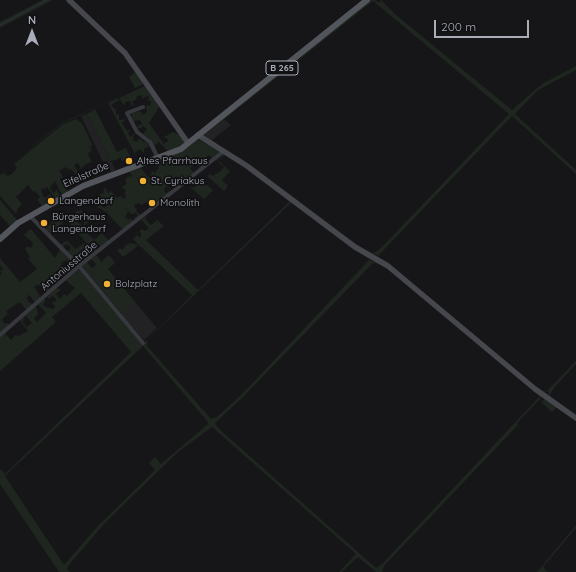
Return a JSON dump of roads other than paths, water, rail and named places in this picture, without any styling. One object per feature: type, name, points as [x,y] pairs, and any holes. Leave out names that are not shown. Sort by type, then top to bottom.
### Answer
[{"type":"main road","name":"B 265","points":[[188,143],[367,0]]},
{"type":"main road","name":"Eifelstraße","points":[[0,239],[13,227],[30,216],[90,183],[178,150],[188,143]]},
{"type":"street","points":[[69,0],[125,53],[188,143]]},
{"type":"street","points":[[143,107],[127,113],[137,132],[150,142],[158,158]]},
{"type":"street","points":[[198,135],[252,169],[356,247],[393,270],[535,389],[576,418]]},
{"type":"street","name":"Antoniusstraße","points":[[0,335],[78,266],[224,151]]},
{"type":"street","points":[[30,216],[78,266],[143,343]]},
{"type":"waterway","points":[[0,25],[47,0]]},
{"type":"place","name":"Altes Pfarrhaus","points":[[129,161]]},
{"type":"place","name":"St. Cyriakus","points":[[143,181]]},
{"type":"place","name":"Langendorf","points":[[51,201]]},
{"type":"place","name":"Monolith","points":[[152,203]]},
{"type":"place","name":"Bürgerhaus Langendorf","points":[[44,223]]},
{"type":"place","name":"Bolzplatz","points":[[107,284]]}]
